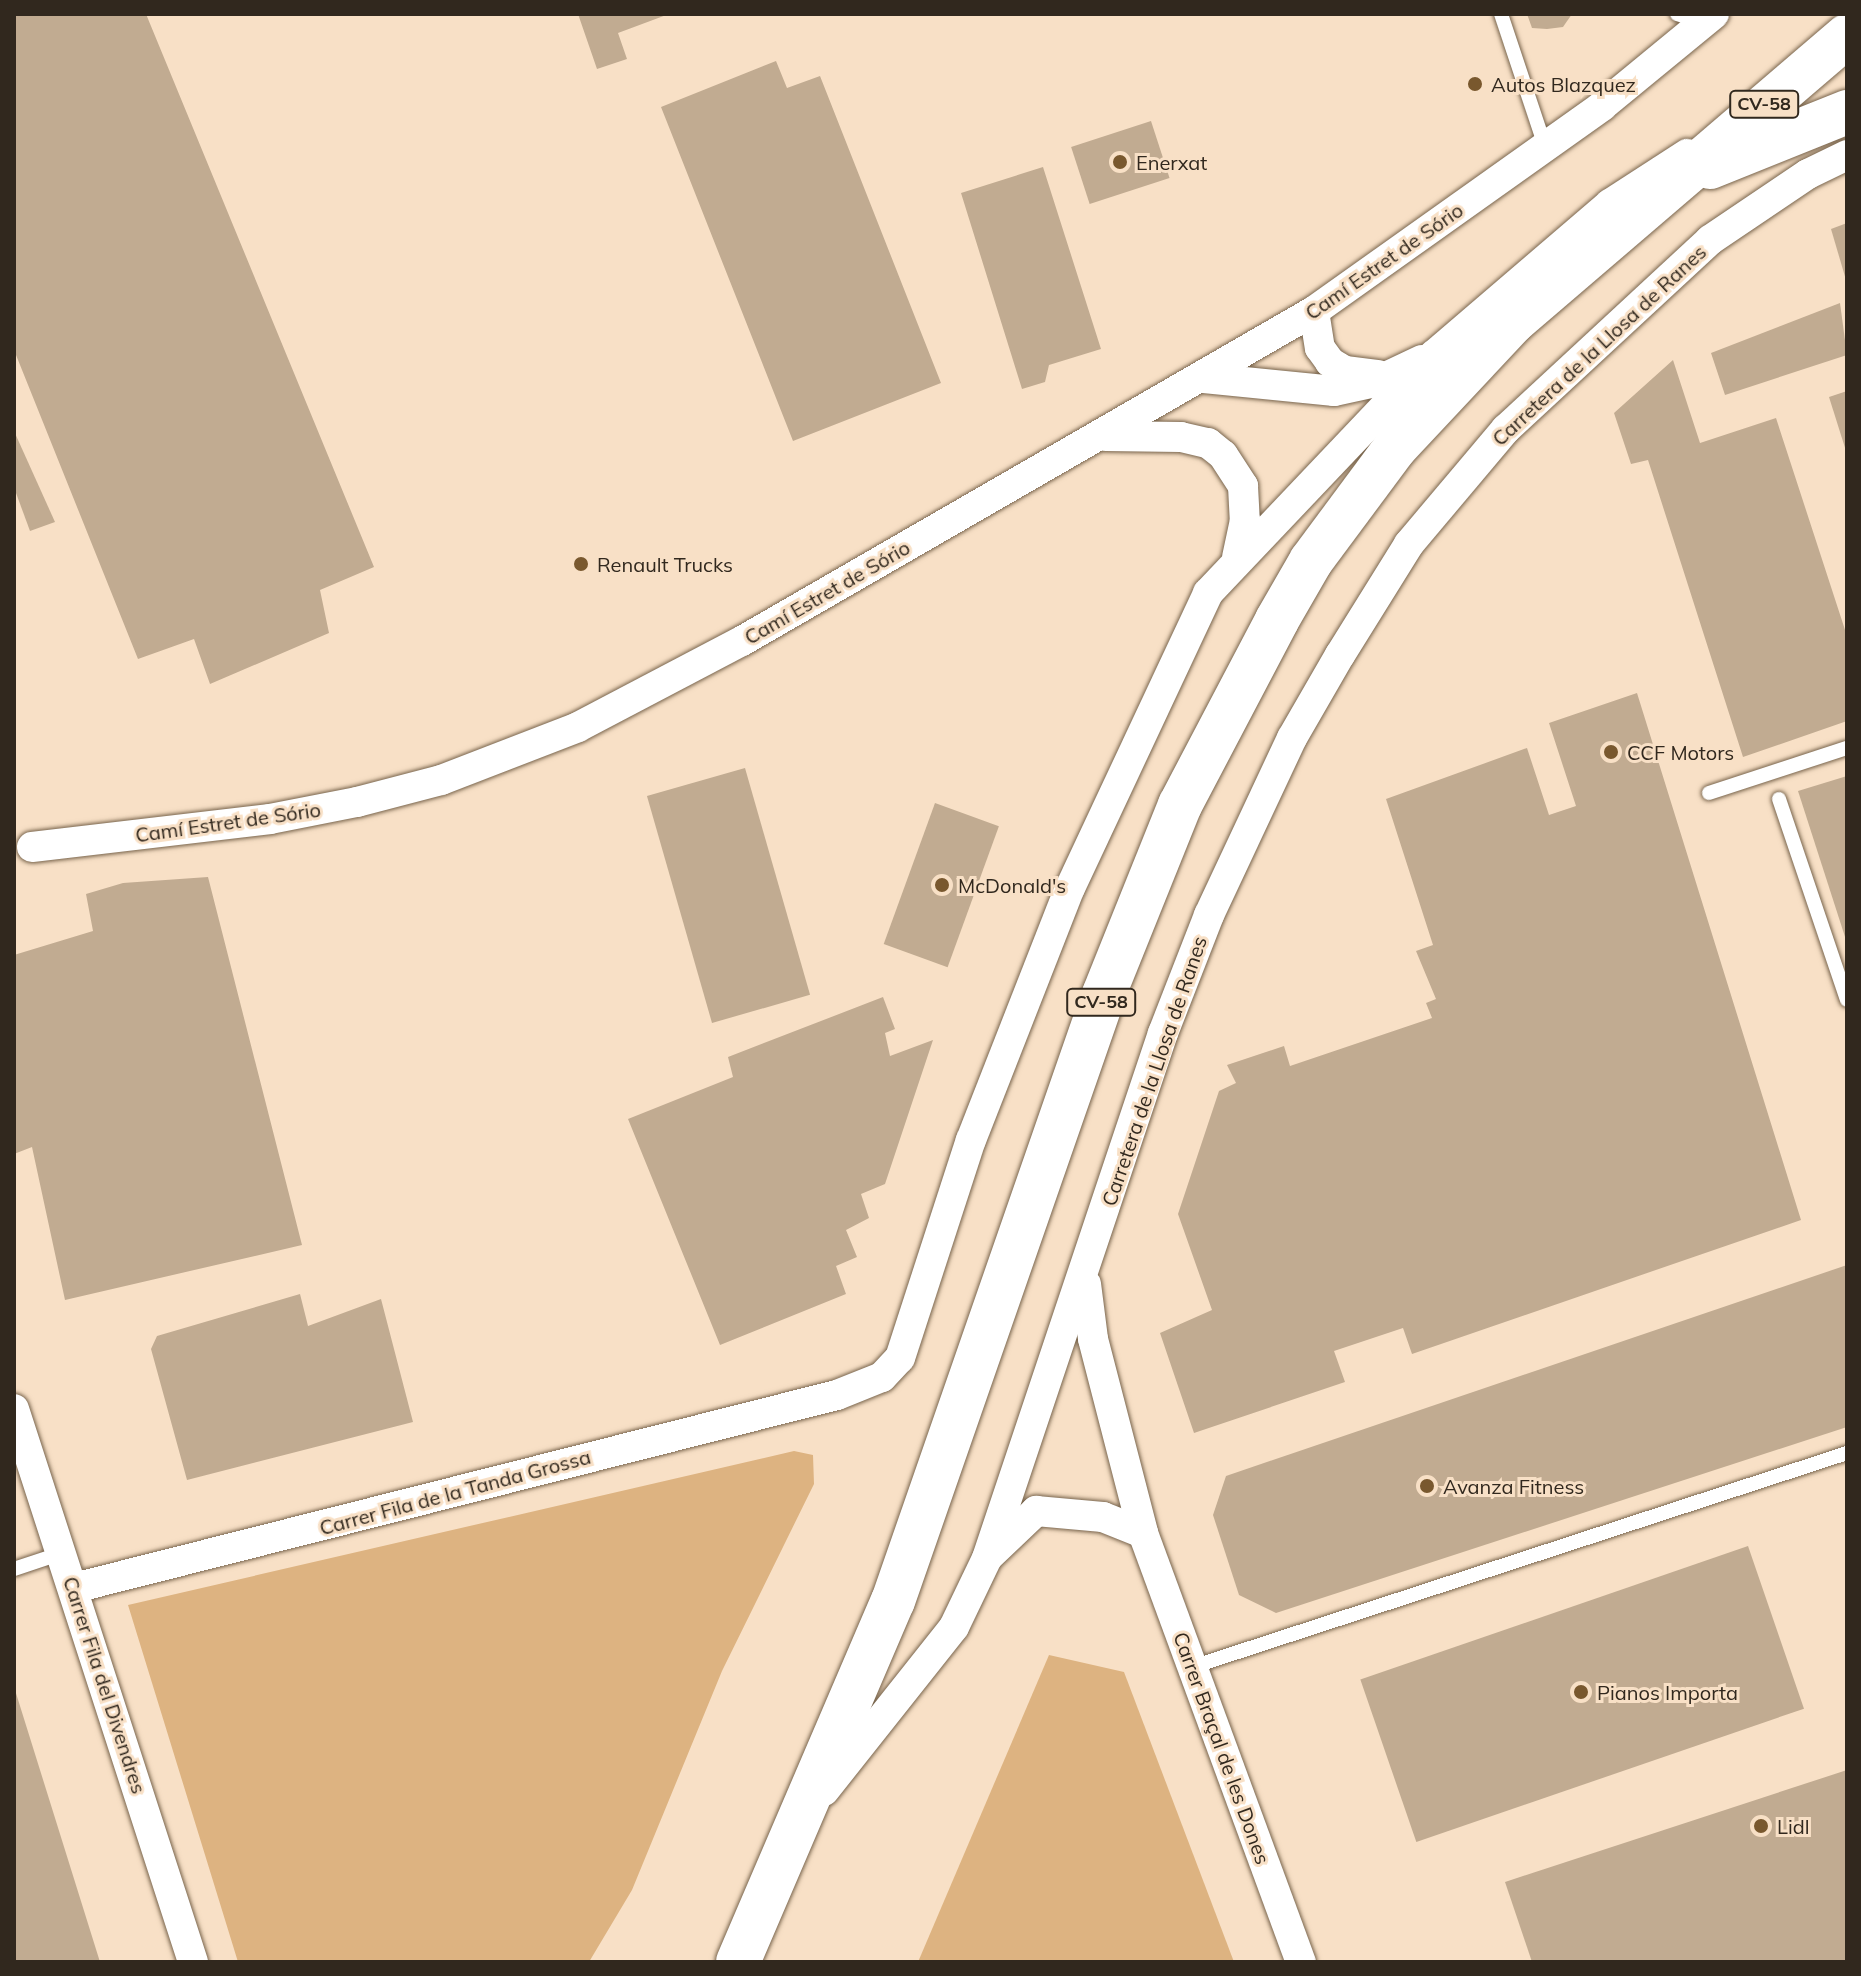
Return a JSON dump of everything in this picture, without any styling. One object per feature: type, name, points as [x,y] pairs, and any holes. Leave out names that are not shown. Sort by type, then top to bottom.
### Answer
[{"type":"main road","name":"CV-58","points":[[738,1962],[893,1601],[1104,994],[1180,805],[1239,686],[1311,561],[1395,448],[1513,322],[1685,178],[1741,123],[1847,36]]},
{"type":"main road","name":"CV-58","points":[[1685,178],[1847,112]]},
{"type":"street","name":"Camí Estret de Sório","points":[[20,849],[270,819],[441,780],[578,727],[742,641],[1204,378],[1314,311],[1545,146],[1699,17]]},
{"type":"street","points":[[1237,557],[1434,355],[1610,204],[1741,123]]},
{"type":"street","name":"Carretera de la Llosa de Ranes","points":[[798,1824],[954,1627],[987,1558],[1085,1278],[1163,1033],[1209,915],[1292,738],[1409,544],[1506,429],[1642,300],[1710,240],[1808,174],[1847,155]]},
{"type":"street","points":[[1314,311],[1320,348],[1330,362],[1345,371],[1389,375]]},
{"type":"street","points":[[1204,378],[1314,392],[1389,375],[1434,355]]},
{"type":"street","points":[[1100,436],[1181,437],[1208,443],[1223,455],[1243,486],[1245,520],[1237,557]]},
{"type":"street","name":"Carrer Fila de la Tanda Grossa","points":[[74,1588],[837,1395],[882,1377],[900,1358],[971,1140],[1082,860],[1175,652],[1237,557]]},
{"type":"street","name":"Carrer Braçal de les Dones","points":[[1085,1278],[1093,1339],[1143,1533],[1301,1962]]},
{"type":"street","name":"Carrer Fila del Divendres","points":[[14,1409],[74,1588],[187,1961]]},
{"type":"street","points":[[987,1558],[1036,1511],[1103,1517],[1143,1533]]},
{"type":"lane","points":[[1501,14],[1545,146]]},
{"type":"lane","points":[[1709,793],[1847,748]]},
{"type":"lane","points":[[1779,799],[1847,1000]]},
{"type":"lane","points":[[1192,1667],[1847,1453]]},
{"type":"lane","points":[[14,1569],[62,1553]]},
{"type":"shaded area","points":[[794,1451],[813,1455],[814,1484],[722,1671],[632,1890],[589,1962],[238,1962],[128,1605]]},
{"type":"shaded area","points":[[1049,1655],[1124,1672],[1234,1962],[918,1962]]},
{"type":"building","points":[[14,14],[146,14],[374,567],[320,590],[329,633],[210,684],[194,639],[138,659],[14,350]]},
{"type":"building","points":[[578,14],[669,14],[618,33],[627,59],[597,69]]},
{"type":"building","points":[[1527,14],[1572,14],[1563,27],[1547,29],[1532,28]]},
{"type":"building","points":[[776,61],[787,88],[820,76],[941,383],[793,441],[661,107]]},
{"type":"building","name":"Enerxat","points":[[1151,121],[1170,178],[1090,204],[1071,147]]},
{"type":"building","points":[[1043,167],[1101,349],[1049,365],[1045,382],[1022,389],[961,193]]},
{"type":"building","points":[[1847,223],[1847,280],[1846,280],[1831,229]]},
{"type":"building","points":[[1840,303],[1847,355],[1725,395],[1711,353]]},
{"type":"building","points":[[1673,360],[1700,443],[1776,418],[1847,636],[1847,721],[1743,757],[1648,460],[1631,464],[1614,413]]},
{"type":"building","points":[[1847,391],[1847,451],[1846,451],[1829,397]]},
{"type":"building","points":[[14,431],[55,522],[30,531],[16,493]]},
{"type":"building","points":[[1637,693],[1801,1220],[1412,1354],[1403,1328],[1334,1351],[1345,1382],[1194,1433],[1160,1333],[1212,1310],[1178,1214],[1219,1091],[1236,1083],[1227,1065],[1284,1046],[1290,1066],[1432,1018],[1426,1003],[1436,999],[1416,951],[1433,945],[1386,799],[1527,748],[1549,815],[1576,806],[1549,723]]},
{"type":"building","points":[[745,768],[810,995],[712,1023],[647,796]]},
{"type":"building","points":[[1847,776],[1847,940],[1846,940],[1798,791]]},
{"type":"building","name":"McDonald's","points":[[935,803],[999,826],[948,967],[884,944]]},
{"type":"building","points":[[208,877],[302,1245],[65,1300],[32,1147],[14,1154],[14,955],[93,931],[86,894],[123,883]]},
{"type":"building","points":[[883,997],[895,1029],[885,1033],[890,1056],[933,1040],[885,1184],[861,1194],[869,1218],[846,1230],[857,1257],[836,1266],[846,1294],[720,1345],[628,1119],[733,1077],[728,1057]]},
{"type":"building","name":"Avanza Fitness","points":[[1847,1265],[1847,1427],[1276,1613],[1239,1595],[1213,1515],[1226,1476]]},
{"type":"building","points":[[300,1294],[308,1326],[381,1299],[413,1422],[187,1480],[151,1349],[157,1336]]},
{"type":"building","name":"Pianos Importa","points":[[1748,1546],[1804,1709],[1416,1842],[1360,1679]]},
{"type":"building","points":[[15,1690],[100,1962],[14,1962]]},
{"type":"building","name":"Lidl","points":[[1847,1770],[1847,1962],[1532,1962],[1505,1882]]},
{"type":"place","name":"Autos Blazquez","points":[[1475,84]]},
{"type":"place","name":"Enerxat","points":[[1120,162]]},
{"type":"place","name":"Renault Trucks","points":[[581,564]]},
{"type":"place","name":"CCF Motors","points":[[1611,752]]},
{"type":"place","name":"McDonald's","points":[[942,885]]},
{"type":"place","name":"Avanza Fitness","points":[[1427,1486]]},
{"type":"place","name":"Pianos Importa","points":[[1581,1692]]},
{"type":"place","name":"Lidl","points":[[1761,1826]]}]
